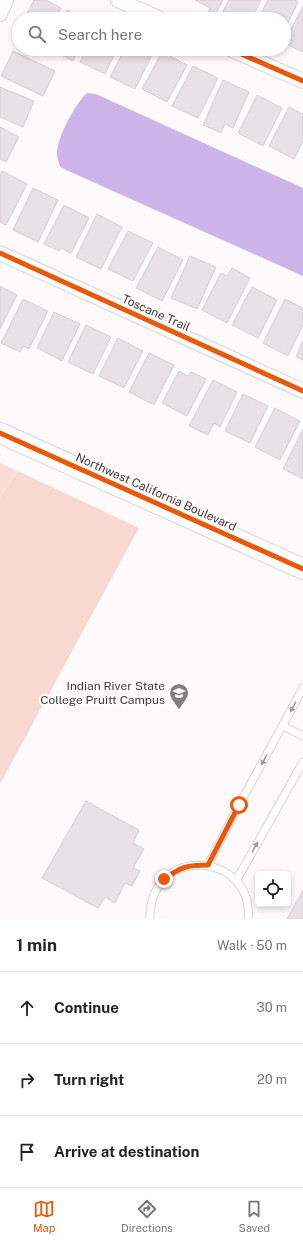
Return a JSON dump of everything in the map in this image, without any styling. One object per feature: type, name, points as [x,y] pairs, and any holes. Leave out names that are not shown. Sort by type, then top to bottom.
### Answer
[{"type":"street","points":[[0,14],[6,0]]},
{"type":"street","points":[[118,0],[145,12]]},
{"type":"street","points":[[246,56],[303,81]]},
{"type":"street","name":"Toscane Trail","points":[[0,253],[303,391]]},
{"type":"street","name":"Northwest California Boulevard","points":[[0,433],[303,569]]},
{"type":"lane","points":[[208,865],[303,688]]},
{"type":"lane","points":[[283,726],[303,736]]},
{"type":"lane","points":[[236,881],[303,762]]},
{"type":"lane","points":[[150,919],[150,907],[155,892],[164,879],[177,870],[192,865],[208,865],[223,871],[236,881],[245,895],[249,911],[248,919]]},
{"type":"shaded area","points":[[87,93],[96,94],[303,188],[303,276],[60,167],[57,154],[63,130],[77,105]]},
{"type":"shaded area","points":[[0,463],[18,471],[0,497]]},
{"type":"shaded area","points":[[18,471],[139,528],[0,784],[0,497]]},
{"type":"building","points":[[34,0],[46,0],[61,8],[59,12],[28,12]]},
{"type":"building","points":[[195,0],[223,0],[217,12],[208,12],[210,8]]},
{"type":"building","points":[[229,0],[261,0],[255,12],[223,12]]},
{"type":"building","points":[[268,0],[295,0],[298,2],[291,16],[291,12],[262,12]]},
{"type":"building","points":[[303,6],[303,52],[291,46],[291,29]]},
{"type":"building","points":[[12,53],[12,56],[24,56],[55,71],[43,96],[1,76]]},
{"type":"building","points":[[63,56],[76,56],[73,61]]},
{"type":"building","points":[[83,56],[114,56],[105,74],[80,62]]},
{"type":"building","points":[[121,56],[152,56],[135,89],[110,77]]},
{"type":"building","points":[[160,56],[170,56],[187,65],[167,102],[142,89]]},
{"type":"building","points":[[193,66],[218,78],[198,118],[172,106]]},
{"type":"building","points":[[223,80],[249,92],[233,128],[225,124],[221,133],[203,125]]},
{"type":"building","points":[[0,87],[34,101],[23,127],[0,117]]},
{"type":"building","points":[[257,95],[282,108],[263,146],[238,133]]},
{"type":"building","points":[[289,107],[303,114],[303,141],[294,159],[269,146]]},
{"type":"building","points":[[0,127],[19,137],[6,162],[0,159]]},
{"type":"building","points":[[2,171],[27,184],[6,225],[0,222],[0,175]]},
{"type":"building","points":[[33,188],[58,200],[38,242],[13,230]]},
{"type":"building","points":[[64,205],[89,218],[71,253],[61,248],[59,251],[44,244]]},
{"type":"building","points":[[97,214],[122,227],[101,269],[76,257]]},
{"type":"building","points":[[128,231],[153,243],[133,281],[108,269]]},
{"type":"building","points":[[158,247],[183,260],[162,301],[136,288]]},
{"type":"building","points":[[190,256],[216,267],[197,309],[171,298]]},
{"type":"building","points":[[232,268],[250,278],[227,323],[202,310],[221,273],[227,276]]},
{"type":"building","points":[[0,286],[17,295],[0,329]]},
{"type":"building","points":[[252,287],[277,300],[258,338],[232,325]]},
{"type":"building","points":[[23,299],[48,311],[29,349],[23,346],[20,352],[1,343]]},
{"type":"building","points":[[285,299],[303,308],[303,325],[288,356],[263,343]]},
{"type":"building","points":[[54,312],[80,324],[62,361],[37,348]]},
{"type":"building","points":[[86,325],[111,337],[93,374],[68,362]]},
{"type":"building","points":[[118,338],[143,351],[124,388],[99,376]]},
{"type":"building","points":[[303,340],[303,360],[296,357]]},
{"type":"building","points":[[149,353],[174,365],[154,405],[129,392]]},
{"type":"building","points":[[179,371],[188,376],[191,372],[206,379],[187,416],[162,403]]},
{"type":"building","points":[[213,380],[237,392],[220,427],[214,423],[208,435],[189,426]]},
{"type":"building","points":[[243,394],[268,406],[250,443],[225,431]]},
{"type":"building","points":[[275,408],[300,421],[280,460],[255,447]]},
{"type":"building","points":[[303,429],[303,479],[283,469]]},
{"type":"building","points":[[86,801],[139,830],[133,843],[144,849],[133,868],[140,871],[132,886],[125,883],[115,903],[105,897],[98,908],[42,878]]},
{"type":"building","points":[[303,890],[303,919],[287,919]]},
{"type":"cycle path","points":[[246,56],[303,81]]},
{"type":"cycle path","points":[[0,253],[303,391]]},
{"type":"cycle path","points":[[0,433],[303,569]]},
{"type":"place","name":"Indian River State College Pruitt Campus","points":[[179,710]]},
{"type":"route","points":[[164,879],[177,870],[192,865],[208,865],[239,805]]}]
